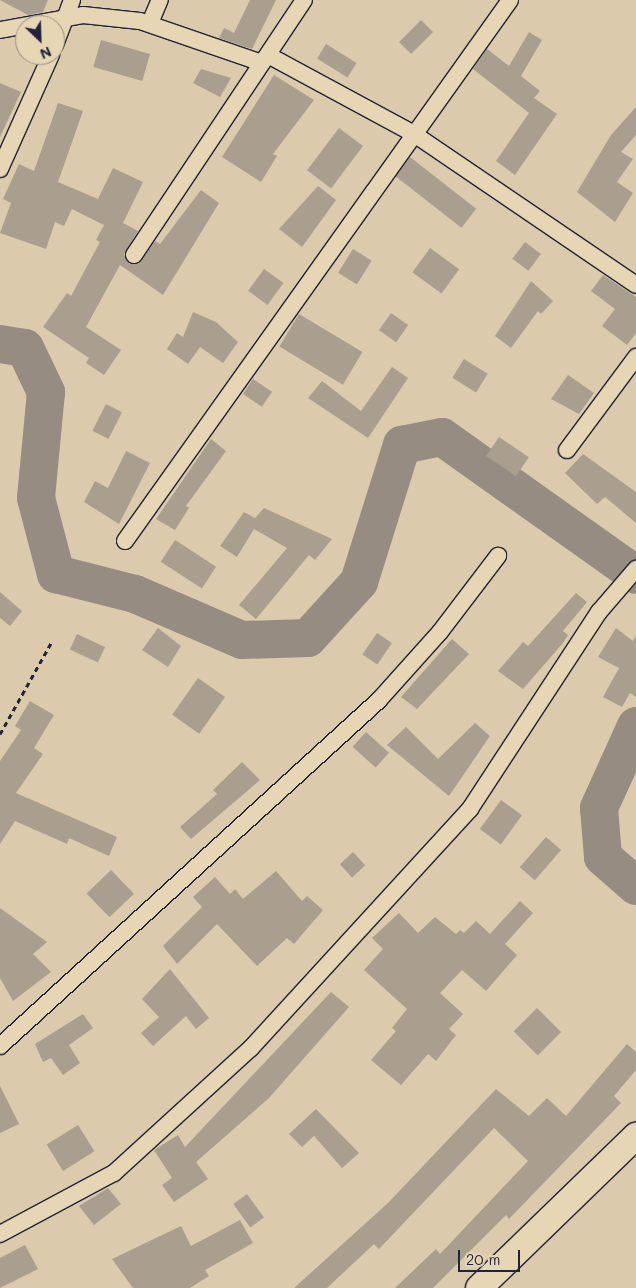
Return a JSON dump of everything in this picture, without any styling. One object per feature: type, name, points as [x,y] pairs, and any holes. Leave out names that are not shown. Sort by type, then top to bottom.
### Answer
[{"type":"main road","points":[[479,1288],[636,1136]]},
{"type":"street","points":[[65,23],[72,0]]},
{"type":"street","points":[[150,23],[160,0]]},
{"type":"street","points":[[134,255],[304,0]]},
{"type":"street","points":[[125,541],[510,0]]},
{"type":"street","points":[[0,30],[83,15],[150,23],[265,59],[414,134],[636,285]]},
{"type":"street","points":[[0,168],[46,65]]},
{"type":"street","points":[[567,450],[636,357]]},
{"type":"street","points":[[0,1046],[379,700],[429,646],[498,556]]},
{"type":"street","points":[[0,1234],[114,1173],[251,1048],[470,809],[599,612],[636,569]]},
{"type":"path","points":[[0,734],[51,642]]},
{"type":"building","points":[[0,0],[48,0],[43,12],[28,15]]},
{"type":"building","points":[[250,0],[276,0],[252,49],[219,38],[224,28],[234,33]]},
{"type":"building","points":[[421,20],[433,32],[411,54],[399,42]]},
{"type":"building","points":[[529,32],[542,40],[521,76],[540,91],[534,98],[557,114],[515,175],[496,161],[529,113],[473,69],[487,49],[509,66]]},
{"type":"building","points":[[101,40],[150,54],[142,81],[93,67]]},
{"type":"building","points":[[326,44],[357,63],[348,77],[317,58]]},
{"type":"building","points":[[201,69],[231,78],[220,97],[193,83]]},
{"type":"building","points":[[274,75],[314,100],[273,154],[277,156],[261,182],[222,157]]},
{"type":"building","points":[[0,83],[21,92],[0,137]]},
{"type":"building","points":[[58,103],[83,111],[58,182],[98,199],[113,168],[143,182],[123,223],[138,231],[124,254],[129,264],[139,264],[155,241],[160,244],[201,190],[219,203],[163,295],[120,265],[86,327],[121,350],[104,375],[86,363],[89,358],[43,327],[67,293],[71,296],[100,242],[96,240],[104,225],[72,209],[64,226],[55,222],[46,249],[0,233],[11,203],[3,199],[19,164],[34,171]]},
{"type":"building","points":[[636,107],[636,135],[621,152],[633,159],[617,182],[633,193],[615,222],[577,192],[611,135]]},
{"type":"building","points":[[339,128],[363,146],[331,188],[307,170]]},
{"type":"building","points":[[410,157],[476,209],[461,228],[395,176]]},
{"type":"building","points":[[318,186],[336,200],[302,247],[279,229]]},
{"type":"building","points":[[525,242],[541,254],[528,271],[512,259]]},
{"type":"building","points":[[430,248],[459,269],[441,293],[412,272]]},
{"type":"building","points":[[353,249],[372,261],[357,284],[338,273]]},
{"type":"building","points":[[264,269],[283,283],[268,305],[248,291]]},
{"type":"building","points":[[603,275],[636,297],[636,333],[627,345],[602,326],[615,309],[591,291]]},
{"type":"building","points":[[531,281],[553,301],[541,314],[538,311],[511,348],[495,336]]},
{"type":"building","points":[[193,312],[216,322],[238,342],[223,363],[200,347],[188,364],[167,349],[177,333],[183,337]]},
{"type":"building","points":[[391,313],[408,325],[396,342],[379,330]]},
{"type":"building","points":[[299,314],[362,352],[343,385],[279,347]]},
{"type":"building","points":[[464,359],[488,374],[476,392],[452,378]]},
{"type":"building","points":[[392,367],[408,378],[368,438],[308,398],[322,381],[361,411]]},
{"type":"building","points":[[568,375],[594,393],[579,414],[551,399]]},
{"type":"building","points":[[253,379],[272,392],[262,407],[243,394]]},
{"type":"building","points":[[106,404],[122,412],[108,439],[92,431]]},
{"type":"building","points":[[499,437],[529,457],[516,476],[486,456]]},
{"type":"building","points":[[211,439],[226,451],[186,506],[189,508],[175,530],[156,519]]},
{"type":"building","points":[[126,451],[150,463],[119,524],[84,502],[95,481],[108,488]]},
{"type":"building","points":[[583,454],[636,492],[636,523],[605,497],[597,504],[565,473]]},
{"type":"building","points":[[264,508],[332,539],[315,560],[309,555],[256,619],[239,605],[287,548],[254,529],[237,557],[220,546],[244,512],[255,518]]},
{"type":"building","points":[[175,540],[216,567],[202,588],[161,562]]},
{"type":"building","points":[[0,592],[22,611],[10,626],[0,618]]},
{"type":"building","points":[[576,593],[587,602],[563,631],[568,635],[563,643],[523,689],[498,671],[523,642],[528,646]]},
{"type":"building","points":[[158,628],[181,646],[168,667],[142,650]]},
{"type":"building","points":[[616,628],[633,641],[636,636],[636,697],[630,693],[622,707],[603,697],[619,668],[598,657]]},
{"type":"building","points":[[377,633],[392,643],[377,665],[362,655]]},
{"type":"building","points":[[77,634],[105,647],[98,663],[70,649]]},
{"type":"building","points":[[452,639],[469,654],[417,709],[401,697]]},
{"type":"building","points":[[198,678],[225,697],[199,734],[172,715]]},
{"type":"building","points":[[30,701],[54,715],[34,748],[43,754],[16,793],[117,837],[109,856],[69,838],[67,844],[15,821],[0,844],[0,761],[21,730],[15,726]]},
{"type":"building","points":[[475,723],[490,736],[449,796],[387,745],[406,727],[438,759]]},
{"type":"building","points":[[366,732],[389,753],[376,768],[353,747]]},
{"type":"building","points":[[242,762],[260,780],[191,839],[180,827],[217,794],[213,790]]},
{"type":"building","points":[[501,800],[522,815],[501,844],[480,829]]},
{"type":"building","points":[[546,837],[561,850],[535,880],[520,867]]},
{"type":"building","points":[[353,852],[365,865],[352,877],[340,864]]},
{"type":"building","points":[[111,870],[134,894],[109,917],[87,894]]},
{"type":"building","points":[[276,871],[302,901],[307,896],[323,910],[294,944],[287,938],[257,966],[217,924],[177,964],[163,946],[202,907],[193,897],[215,877],[230,894],[235,889],[243,899]]},
{"type":"building","points":[[520,901],[533,913],[505,944],[517,955],[486,991],[462,970],[440,993],[463,1014],[449,1029],[456,1035],[436,1061],[428,1054],[401,1085],[371,1060],[396,1031],[392,1028],[407,1009],[364,970],[383,949],[372,938],[399,913],[418,933],[435,917],[456,934],[460,930],[464,933],[476,921],[490,934]]},
{"type":"building","points":[[0,908],[47,942],[33,954],[51,972],[13,1001],[0,978]]},
{"type":"building","points":[[170,969],[209,1018],[196,1029],[186,1016],[153,1046],[141,1033],[159,1017],[142,999]]},
{"type":"building","points":[[331,992],[349,1007],[269,1098],[196,1162],[208,1179],[174,1202],[162,1185],[172,1178],[154,1150],[178,1135],[185,1147]]},
{"type":"building","points":[[537,1008],[561,1032],[538,1055],[514,1031]]},
{"type":"building","points":[[83,1014],[93,1028],[69,1045],[80,1063],[63,1075],[51,1058],[43,1062],[35,1044]]},
{"type":"building","points":[[627,1044],[636,1052],[636,1070],[614,1096],[621,1103],[509,1219],[506,1215],[433,1288],[395,1288],[436,1249],[440,1254],[528,1161],[494,1128],[379,1249],[374,1244],[327,1288],[294,1288],[388,1203],[496,1089],[529,1116],[547,1098],[566,1116]]},
{"type":"building","points":[[0,1086],[19,1124],[0,1133]]},
{"type":"building","points":[[316,1109],[359,1153],[342,1168],[314,1136],[302,1147],[289,1134]]},
{"type":"building","points":[[78,1125],[94,1151],[63,1171],[47,1145]]},
{"type":"building","points":[[108,1188],[121,1204],[94,1225],[79,1206]]},
{"type":"building","points":[[247,1194],[264,1217],[250,1227],[233,1204]]},
{"type":"building","points":[[240,1220],[253,1243],[205,1270],[209,1276],[190,1288],[133,1288],[112,1259],[181,1226],[191,1246]]},
{"type":"building","points":[[25,1245],[38,1269],[0,1288],[0,1258]]},
{"type":"waterway","points":[[0,344],[25,348],[46,392],[36,498],[56,574],[135,594],[242,640],[308,638],[359,582],[402,445],[442,437],[636,575]]},
{"type":"waterway","points":[[636,726],[599,808],[603,857],[636,886]]}]
